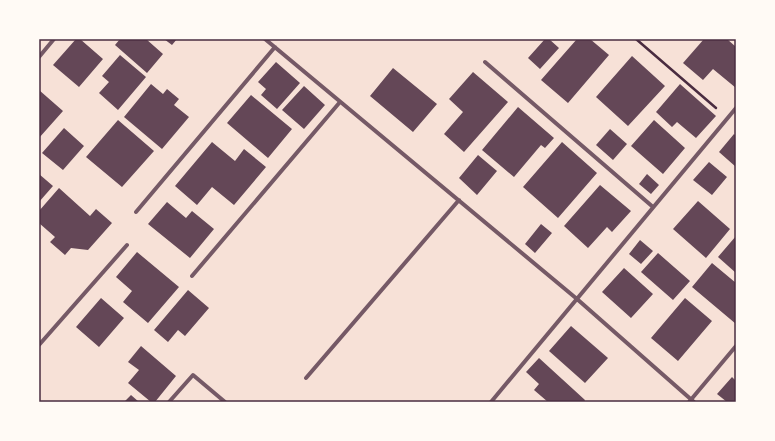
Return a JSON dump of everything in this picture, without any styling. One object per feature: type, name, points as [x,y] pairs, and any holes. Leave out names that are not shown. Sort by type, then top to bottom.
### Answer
[{"type":"street","points":[[39,57],[54,39]]},
{"type":"street","points":[[265,39],[577,299],[691,401],[736,346]]},
{"type":"street","points":[[136,212],[275,47]]},
{"type":"street","points":[[485,62],[653,208]]},
{"type":"street","points":[[192,276],[340,102]]},
{"type":"street","points":[[491,402],[736,108]]},
{"type":"street","points":[[306,378],[459,200]]},
{"type":"street","points":[[39,345],[126,245]]},
{"type":"street","points":[[169,402],[193,375],[225,402]]},
{"type":"path","points":[[636,39],[728,118]]},
{"type":"building","points":[[76,39],[80,39],[103,59],[79,87],[53,65]]},
{"type":"building","points":[[120,39],[146,39],[163,54],[147,73],[115,45]]},
{"type":"building","points":[[164,39],[177,39],[172,45]]},
{"type":"building","points":[[545,39],[549,39],[559,48],[540,69],[528,58]]},
{"type":"building","points":[[577,39],[590,39],[609,55],[568,103],[541,80]]},
{"type":"building","points":[[704,39],[727,39],[736,47],[736,88],[713,69],[703,80],[683,63]]},
{"type":"building","points":[[120,55],[146,77],[118,110],[99,93],[109,82],[102,76]]},
{"type":"building","points":[[632,56],[665,86],[628,126],[596,97]]},
{"type":"building","points":[[276,62],[300,83],[277,109],[261,95],[266,89],[258,82]]},
{"type":"building","points":[[393,68],[437,104],[413,132],[370,96]]},
{"type":"building","points":[[473,72],[508,102],[464,152],[444,134],[463,112],[449,99]]},
{"type":"building","points":[[151,84],[163,94],[167,89],[179,99],[174,105],[189,117],[162,149],[124,117]]},
{"type":"building","points":[[680,84],[716,116],[696,138],[677,122],[672,127],[656,112]]},
{"type":"building","points":[[304,86],[325,105],[304,129],[282,110]]},
{"type":"building","points":[[39,90],[63,111],[39,138]]},
{"type":"building","points":[[251,95],[292,129],[268,158],[227,123]]},
{"type":"building","points":[[518,107],[554,138],[545,148],[541,145],[514,177],[482,150]]},
{"type":"building","points":[[118,120],[154,151],[122,187],[86,157]]},
{"type":"building","points":[[654,120],[685,148],[663,174],[631,146]]},
{"type":"building","points":[[64,128],[84,146],[63,170],[42,153]]},
{"type":"building","points":[[610,129],[627,144],[613,160],[596,145]]},
{"type":"building","points":[[734,134],[736,136],[736,167],[719,152]]},
{"type":"building","points":[[212,142],[235,161],[244,149],[266,167],[234,205],[212,187],[197,205],[175,186]]},
{"type":"building","points":[[562,142],[597,173],[558,218],[523,187]]},
{"type":"building","points":[[478,155],[497,171],[477,195],[459,178]]},
{"type":"building","points":[[709,162],[727,177],[712,195],[693,180]]},
{"type":"building","points":[[39,174],[53,186],[39,202]]},
{"type":"building","points":[[647,174],[659,185],[651,194],[639,184]]},
{"type":"building","points":[[600,185],[631,211],[612,232],[607,227],[588,248],[564,226]]},
{"type":"building","points":[[59,188],[90,216],[96,209],[112,223],[88,250],[71,248],[65,255],[50,242],[55,237],[39,223],[39,211]]},
{"type":"building","points":[[698,201],[730,229],[706,258],[673,229]]},
{"type":"building","points":[[167,202],[186,218],[192,211],[214,229],[190,258],[148,224]]},
{"type":"building","points":[[541,224],[552,233],[535,253],[525,244]]},
{"type":"building","points":[[736,236],[736,273],[718,257]]},
{"type":"building","points":[[640,240],[653,251],[641,264],[629,254]]},
{"type":"building","points":[[137,252],[179,287],[148,323],[123,302],[132,291],[116,277]]},
{"type":"building","points":[[658,253],[690,281],[673,300],[641,272]]},
{"type":"building","points":[[712,263],[736,283],[736,324],[692,287]]},
{"type":"building","points":[[624,268],[653,294],[631,318],[602,292]]},
{"type":"building","points":[[188,290],[209,308],[185,336],[178,330],[168,342],[154,330]]},
{"type":"building","points":[[101,298],[124,318],[99,347],[76,327]]},
{"type":"building","points":[[685,298],[712,321],[678,361],[651,338]]},
{"type":"building","points":[[571,326],[608,358],[585,383],[549,351]]},
{"type":"building","points":[[141,346],[176,376],[155,402],[151,402],[128,383],[139,370],[128,362]]},
{"type":"building","points":[[539,358],[585,400],[584,402],[548,402],[534,390],[539,384],[526,372]]},
{"type":"building","points":[[732,377],[736,381],[736,402],[727,402],[717,394]]},
{"type":"building","points":[[131,395],[139,402],[124,402]]}]
